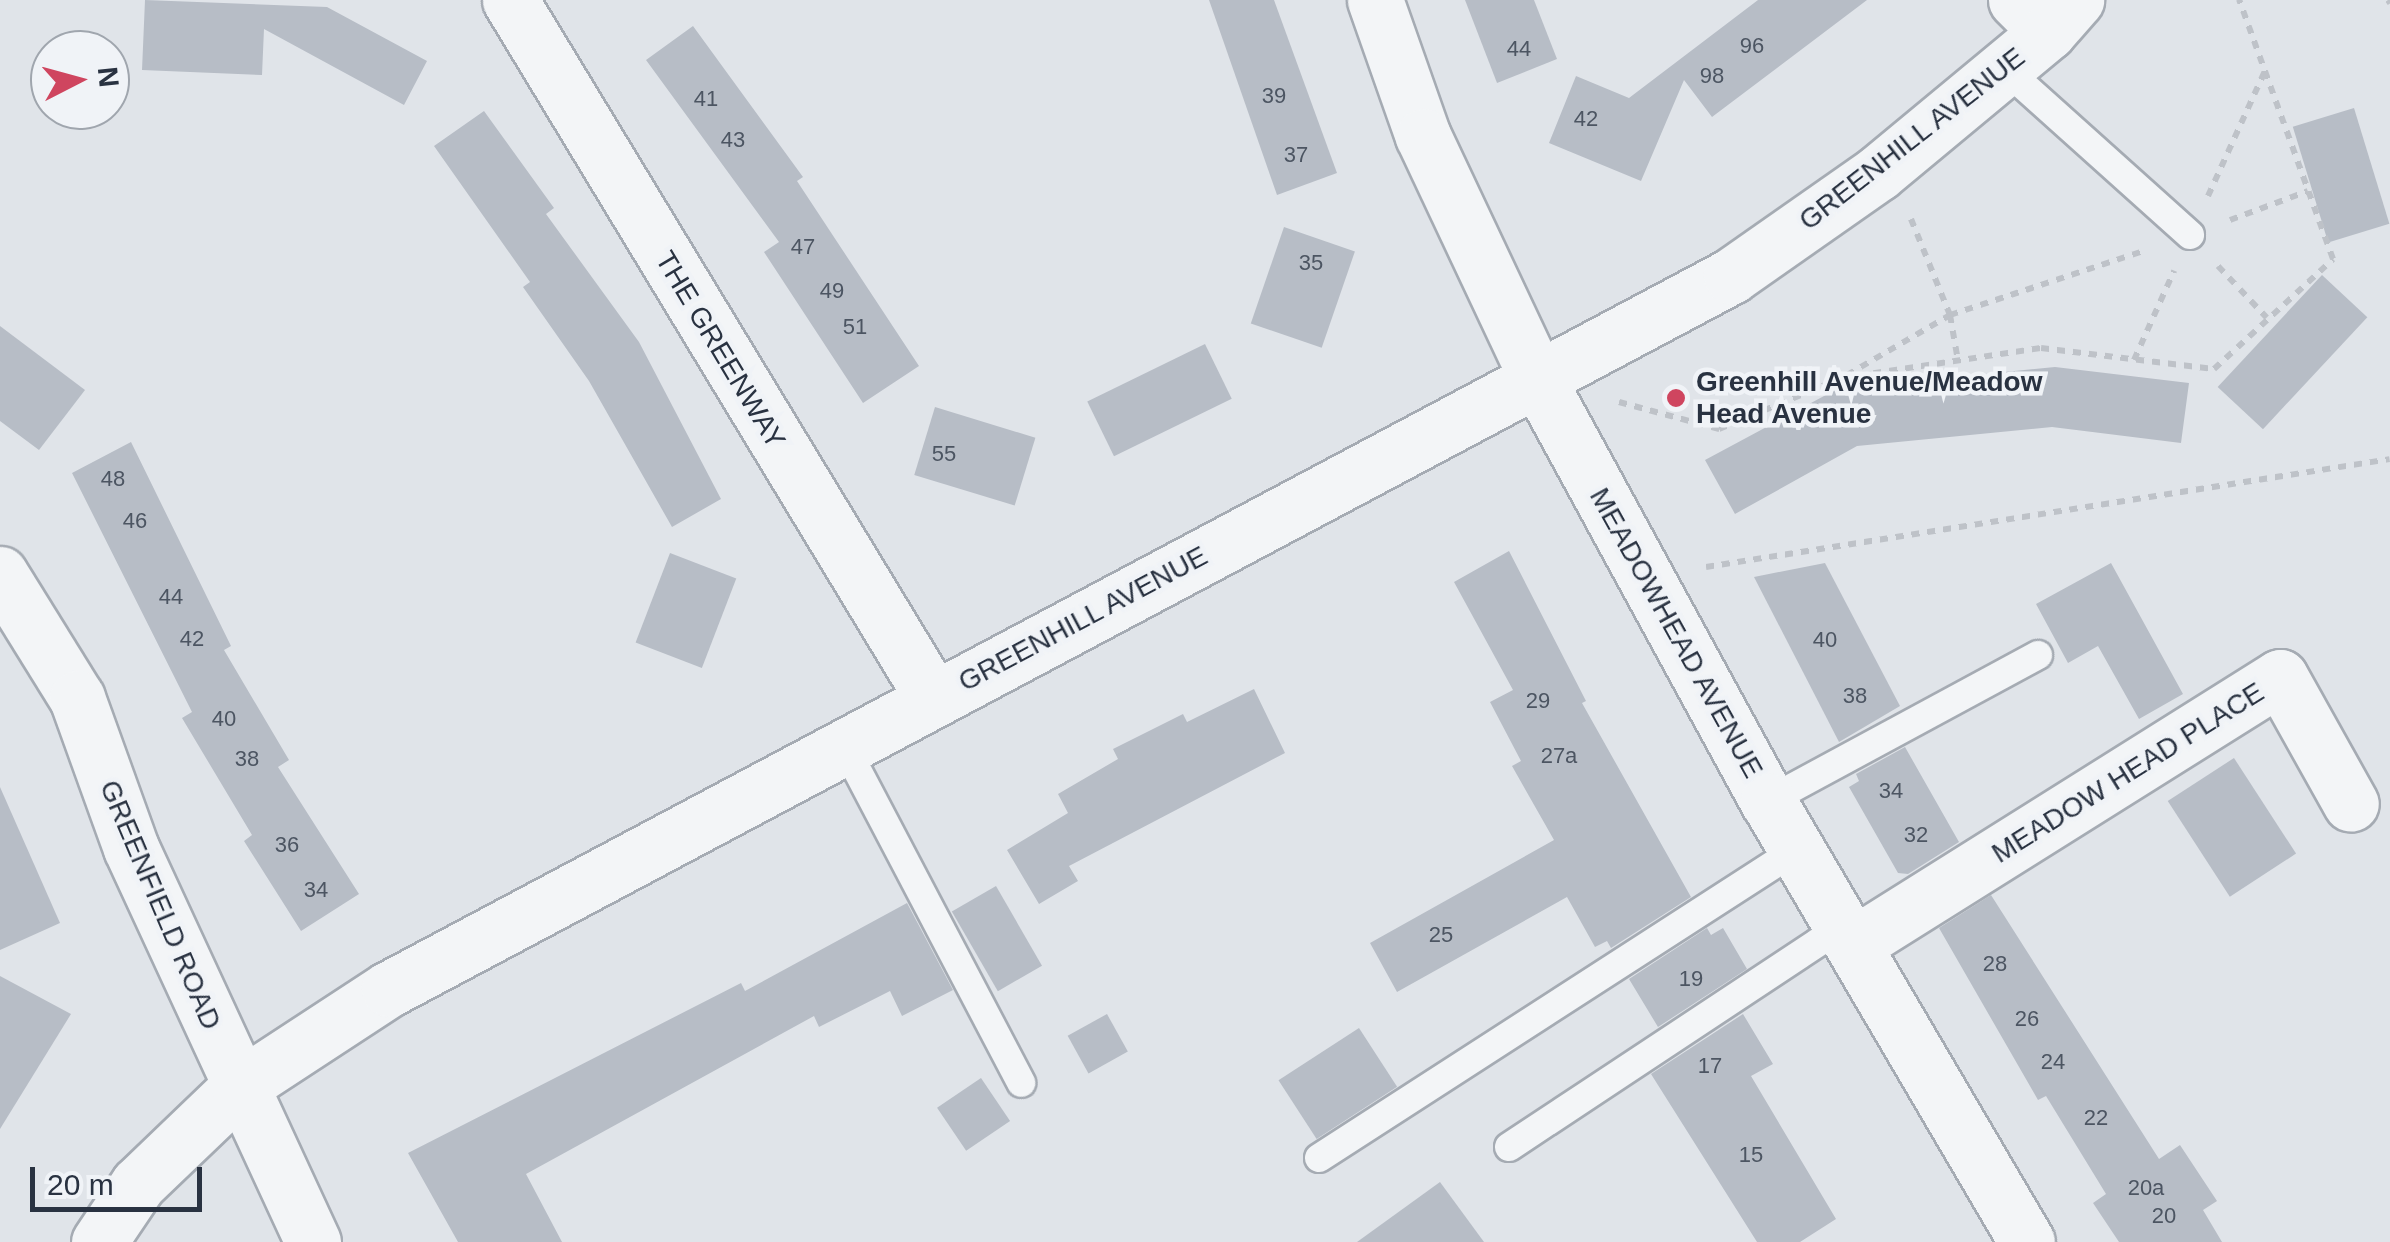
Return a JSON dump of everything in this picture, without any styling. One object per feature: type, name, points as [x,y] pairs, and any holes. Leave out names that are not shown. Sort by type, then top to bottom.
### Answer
[{"type":"street","name":"THE GREENWAY","points":[[510,0],[933,698]]},
{"type":"street","name":"MEADOWHEAD AVENUE","points":[[1374,0],[1423,136],[1538,380],[1768,801],[2027,1242]]},
{"type":"street","name":"GREENHILL AVENUE","points":[[99,1242],[138,1184],[239,1086],[389,989],[1731,276],[1878,173],[2004,68],[2047,11]]},
{"type":"street","name":"GREENFIELD ROAD","points":[[0,574],[19,632],[77,698],[131,848],[313,1242]]},
{"type":"street","name":"MEADOW HEAD PLACE","points":[[1847,936],[2280,677],[2352,804]]},
{"type":"lane","points":[[2004,68],[2190,236]]},
{"type":"lane","points":[[1768,801],[2038,654]]},
{"type":"lane","points":[[846,749],[1022,1083]]},
{"type":"lane","points":[[1319,1158],[1796,850]]},
{"type":"lane","points":[[1509,1147],[1847,936]]},
{"type":"path","points":[[1842,378],[2041,348],[2214,369],[2332,259],[2239,0]]},
{"type":"path","points":[[1878,173],[1921,232],[1950,315],[1958,361]]},
{"type":"path","points":[[1538,380],[1720,429],[1842,378],[1950,315],[2190,236],[2308,191]]},
{"type":"path","points":[[2190,236],[2268,319]]},
{"type":"path","points":[[1646,577],[2390,458]]},
{"type":"building","points":[[145,0],[327,7],[427,61],[404,105],[264,29],[262,75],[142,70]]},
{"type":"building","points":[[1209,0],[1274,0],[1337,173],[1277,195]]},
{"type":"building","points":[[1465,0],[1534,0],[1557,59],[1497,83]]},
{"type":"building","points":[[1758,0],[1867,0],[1712,117],[1684,80],[1641,181],[1549,143],[1576,76],[1629,98]]},
{"type":"building","points":[[693,26],[803,177],[797,181],[919,366],[863,403],[764,252],[779,242],[646,60]]},
{"type":"building","points":[[2354,108],[2389,224],[2328,242],[2293,127]]},
{"type":"building","points":[[484,111],[554,208],[546,214],[639,342],[721,499],[672,527],[589,381],[523,287],[530,282],[434,146]]},
{"type":"building","points":[[1284,227],[1355,251],[1322,348],[1251,323]]},
{"type":"building","points":[[2322,275],[2367,317],[2263,429],[2218,387]]},
{"type":"building","points":[[0,326],[85,390],[39,450],[0,421]]},
{"type":"building","points":[[1205,344],[1232,399],[1114,456],[1087,401]]},
{"type":"building","points":[[2055,367],[2189,383],[2181,443],[2052,427],[1857,446],[1735,514],[1705,460],[1837,389]]},
{"type":"building","points":[[935,407],[1035,438],[1015,506],[914,475]]},
{"type":"building","points":[[131,442],[231,646],[224,650],[289,760],[278,767],[359,894],[301,931],[244,841],[252,835],[182,718],[192,712],[72,473]]},
{"type":"building","points":[[1509,551],[1586,701],[1582,703],[1691,897],[1611,948],[1607,941],[1595,947],[1567,897],[1397,992],[1370,943],[1554,840],[1512,766],[1521,761],[1490,702],[1513,690],[1454,582]]},
{"type":"building","points":[[670,553],[736,578],[702,668],[636,643]]},
{"type":"building","points":[[1825,563],[1900,706],[1839,742],[1754,577]]},
{"type":"building","points":[[2111,563],[2183,694],[2139,719],[2098,646],[2068,663],[2036,604]]},
{"type":"building","points":[[1254,689],[1285,753],[1069,866],[1078,881],[1039,904],[1007,850],[1068,813],[1058,794],[1118,759],[1113,749],[1183,714],[1187,722]]},
{"type":"building","points":[[1905,747],[1959,842],[1908,874],[1898,873],[1849,787],[1859,781],[1856,774]]},
{"type":"building","points":[[2234,758],[2296,854],[2230,897],[2168,801]]},
{"type":"building","points":[[0,787],[60,923],[0,950]]},
{"type":"building","points":[[996,886],[1042,966],[998,991],[952,912]]},
{"type":"building","points":[[1991,895],[2159,1159],[2180,1145],[2217,1201],[2203,1210],[2222,1242],[2119,1242],[2093,1203],[2106,1194],[2046,1096],[2038,1100],[1939,928]]},
{"type":"building","points":[[907,903],[953,990],[902,1016],[890,991],[819,1027],[814,1016],[526,1174],[562,1242],[458,1242],[408,1153],[741,983],[745,991]]},
{"type":"building","points":[[1707,928],[1711,935],[1723,928],[1747,969],[1658,1027],[1629,979]]},
{"type":"building","points":[[0,976],[71,1014],[0,1129]]},
{"type":"building","points":[[1107,1014],[1128,1052],[1088,1073],[1068,1036]]},
{"type":"building","points":[[1743,1014],[1773,1064],[1751,1076],[1836,1219],[1800,1242],[1757,1242],[1651,1074]]},
{"type":"building","points":[[1359,1028],[1397,1087],[1317,1139],[1278,1080]]},
{"type":"building","points":[[981,1078],[1010,1121],[966,1151],[937,1108]]},
{"type":"building","points":[[1440,1182],[1484,1242],[1357,1242]]},
{"type":"place","name":"Greenhill Avenue/Meadow Head Avenue","points":[[1676,398]]}]
